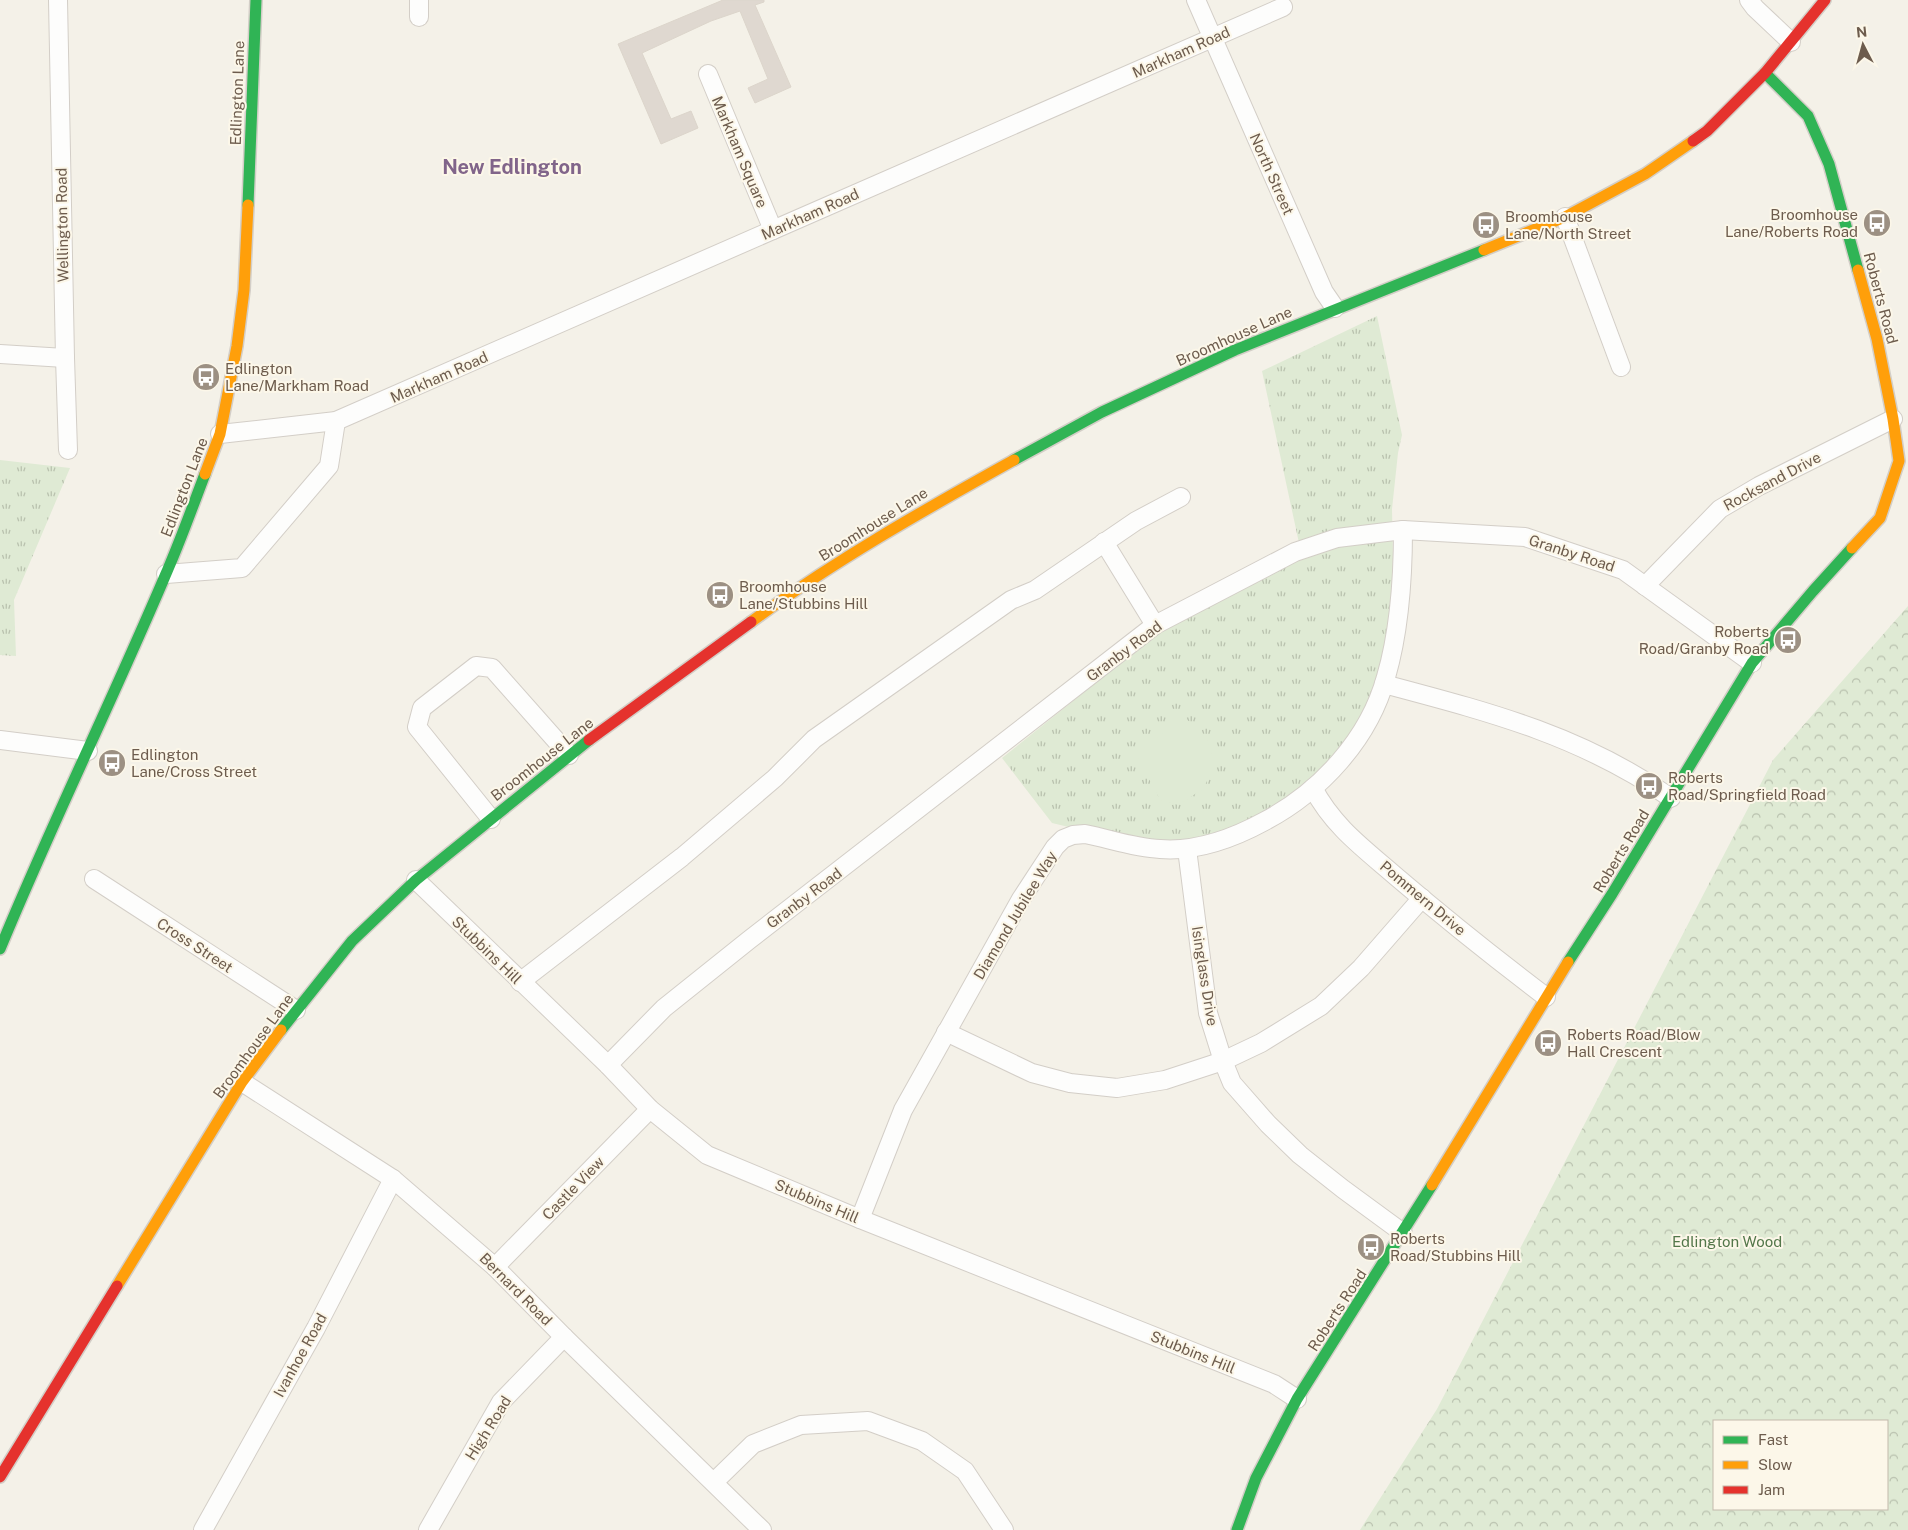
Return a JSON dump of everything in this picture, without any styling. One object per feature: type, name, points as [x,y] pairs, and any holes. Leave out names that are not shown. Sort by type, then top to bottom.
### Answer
[{"type":"street","name":"Wellington Road","points":[[58,0],[68,450]]},
{"type":"street","name":"Edlington Lane","points":[[0,949],[39,855],[88,752],[166,574],[220,434],[237,346],[244,290],[256,0]]},
{"type":"street","name":"North Street","points":[[1196,0],[1211,39],[1324,292],[1335,308]]},
{"type":"street","points":[[1749,0],[1791,42]]},
{"type":"street","name":"Broomhouse Lane","points":[[0,1477],[242,1082],[296,1010],[352,941],[416,880],[569,755],[762,614],[845,558],[932,505],[1102,412],[1235,350],[1335,308],[1566,217],[1645,174],[1707,131],[1765,73],[1825,0]]},
{"type":"street","name":"Markham Road","points":[[220,434],[336,421],[1284,7]]},
{"type":"street","name":"Roberts Road","points":[[1237,1530],[1256,1478],[1297,1399],[1404,1233],[1546,997],[1568,965],[1671,798],[1752,663],[1812,591],[1880,518],[1899,461],[1894,418],[1877,339],[1829,164],[1808,116],[1765,73]]},
{"type":"street","name":"Markham Square","points":[[708,74],[773,230]]},
{"type":"street","points":[[1566,217],[1621,367]]},
{"type":"street","points":[[0,354],[65,358]]},
{"type":"street","name":"Rocksand Drive","points":[[1645,586],[1720,508],[1759,486],[1894,418]]},
{"type":"street","points":[[166,574],[242,568],[329,466],[336,421]]},
{"type":"street","points":[[520,982],[682,857],[775,778],[814,739],[1011,600],[1035,590],[1136,521],[1181,497]]},
{"type":"street","name":"Granby Road","points":[[608,1065],[664,1008],[1155,625],[1295,552],[1337,538],[1403,530],[1525,537],[1623,570],[1752,663]]},
{"type":"street","name":"Diamond Jubilee Way","points":[[860,1219],[903,1110],[1021,899],[1063,838],[1085,834],[1161,850],[1187,849],[1226,840],[1249,830],[1292,804],[1332,770],[1369,718],[1384,684],[1398,613],[1403,530]]},
{"type":"street","points":[[1104,542],[1155,625]]},
{"type":"street","points":[[491,819],[417,727],[422,708],[476,666],[492,668],[569,755]]},
{"type":"street","points":[[1384,684],[1478,709],[1541,730],[1628,770],[1671,798]]},
{"type":"street","points":[[0,740],[88,752]]},
{"type":"street","name":"Pommern Drive","points":[[1313,788],[1321,804],[1343,831],[1422,898],[1546,997]]},
{"type":"street","name":"Isinglass Drive","points":[[1187,849],[1207,1003],[1223,1061],[1232,1083],[1268,1124],[1300,1155],[1342,1189],[1404,1233]]},
{"type":"street","name":"Cross Street","points":[[94,879],[296,1010]]},
{"type":"street","name":"Stubbins Hill","points":[[416,880],[608,1065],[650,1109],[707,1155],[860,1219],[1274,1384],[1297,1399]]},
{"type":"street","points":[[946,1032],[1032,1074],[1070,1083],[1118,1088],[1165,1080],[1223,1061],[1261,1043],[1321,1006],[1361,968],[1422,898]]},
{"type":"street","name":"Bernard Road","points":[[242,1082],[393,1178],[496,1267],[564,1337],[762,1530]]},
{"type":"street","name":"Castle View","points":[[496,1267],[650,1109]]},
{"type":"street","name":"Ivanhoe Road","points":[[203,1530],[316,1328],[393,1178]]},
{"type":"street","name":"High Road","points":[[428,1530],[501,1402],[564,1337]]},
{"type":"street","points":[[714,1482],[753,1444],[802,1425],[868,1421],[922,1441],[965,1471],[1004,1530]]},
{"type":"green space","points":[[1377,316],[1402,435],[1398,453],[1392,509],[1391,611],[1379,683],[1338,754],[1312,779],[1286,799],[1227,836],[1161,849],[1052,823],[1002,758],[1159,632],[1302,557],[1262,371]]},
{"type":"green space","points":[[0,460],[70,468],[14,600],[16,656],[0,655]]},
{"type":"green space","name":"Edlington Wood","points":[[1908,606],[1908,1530],[1360,1530],[1437,1409],[1773,760]]},
{"type":"green space","points":[[1184,717],[1206,736],[1215,765],[1203,789],[1178,805],[1160,800],[1136,754]]},
{"type":"building","points":[[723,0],[764,0],[764,2],[755,5],[791,87],[755,103],[748,88],[768,79],[740,11],[711,21],[642,53],[671,119],[691,111],[698,128],[661,144],[618,44]]},
{"type":"traffic: fast","points":[[248,205],[256,0]]},
{"type":"traffic: fast","points":[[1765,73],[1808,116],[1829,164],[1858,270]]},
{"type":"traffic: fast","points":[[1014,460],[1102,412],[1235,350],[1484,250]]},
{"type":"traffic: fast","points":[[0,949],[40,855],[145,623],[205,474]]},
{"type":"traffic: fast","points":[[1568,962],[1612,894],[1752,663],[1852,548]]},
{"type":"traffic: fast","points":[[281,1030],[352,941],[416,880],[589,740]]},
{"type":"traffic: fast","points":[[1237,1530],[1256,1478],[1297,1399],[1432,1185]]},
{"type":"traffic: slow","points":[[1484,250],[1565,217],[1645,174],[1693,141]]},
{"type":"traffic: slow","points":[[205,474],[220,434],[237,346],[244,290],[248,205]]},
{"type":"traffic: slow","points":[[1852,548],[1880,518],[1899,461],[1893,419],[1877,339],[1858,270]]},
{"type":"traffic: slow","points":[[751,622],[847,557],[1014,460]]},
{"type":"traffic: slow","points":[[1432,1185],[1568,962]]},
{"type":"traffic: slow","points":[[117,1286],[242,1082],[281,1030]]},
{"type":"traffic: jam","points":[[1693,141],[1707,131],[1765,73],[1825,0]]},
{"type":"traffic: jam","points":[[589,740],[751,622]]},
{"type":"traffic: jam","points":[[0,1477],[117,1286]]},
{"type":"place","name":"Broomhouse Lane/Roberts Road","points":[[1877,223]]},
{"type":"place","name":"Broomhouse Lane/North Street","points":[[1486,225]]},
{"type":"place","name":"Edlington Lane/Markham Road","points":[[206,377]]},
{"type":"place","name":"Broomhouse Lane/Stubbins Hill","points":[[720,595]]},
{"type":"place","name":"Roberts Road/Granby Road","points":[[1788,640]]},
{"type":"place","name":"Edlington Lane/Cross Street","points":[[112,763]]},
{"type":"place","name":"Roberts Road/Springfield Road","points":[[1649,786]]},
{"type":"place","name":"Roberts Road/Blow Hall Crescent","points":[[1548,1043]]},
{"type":"place","name":"Roberts Road/Stubbins Hill","points":[[1371,1247]]},
{"type":"district","name":"New Edlington","points":[[512,167]]}]
